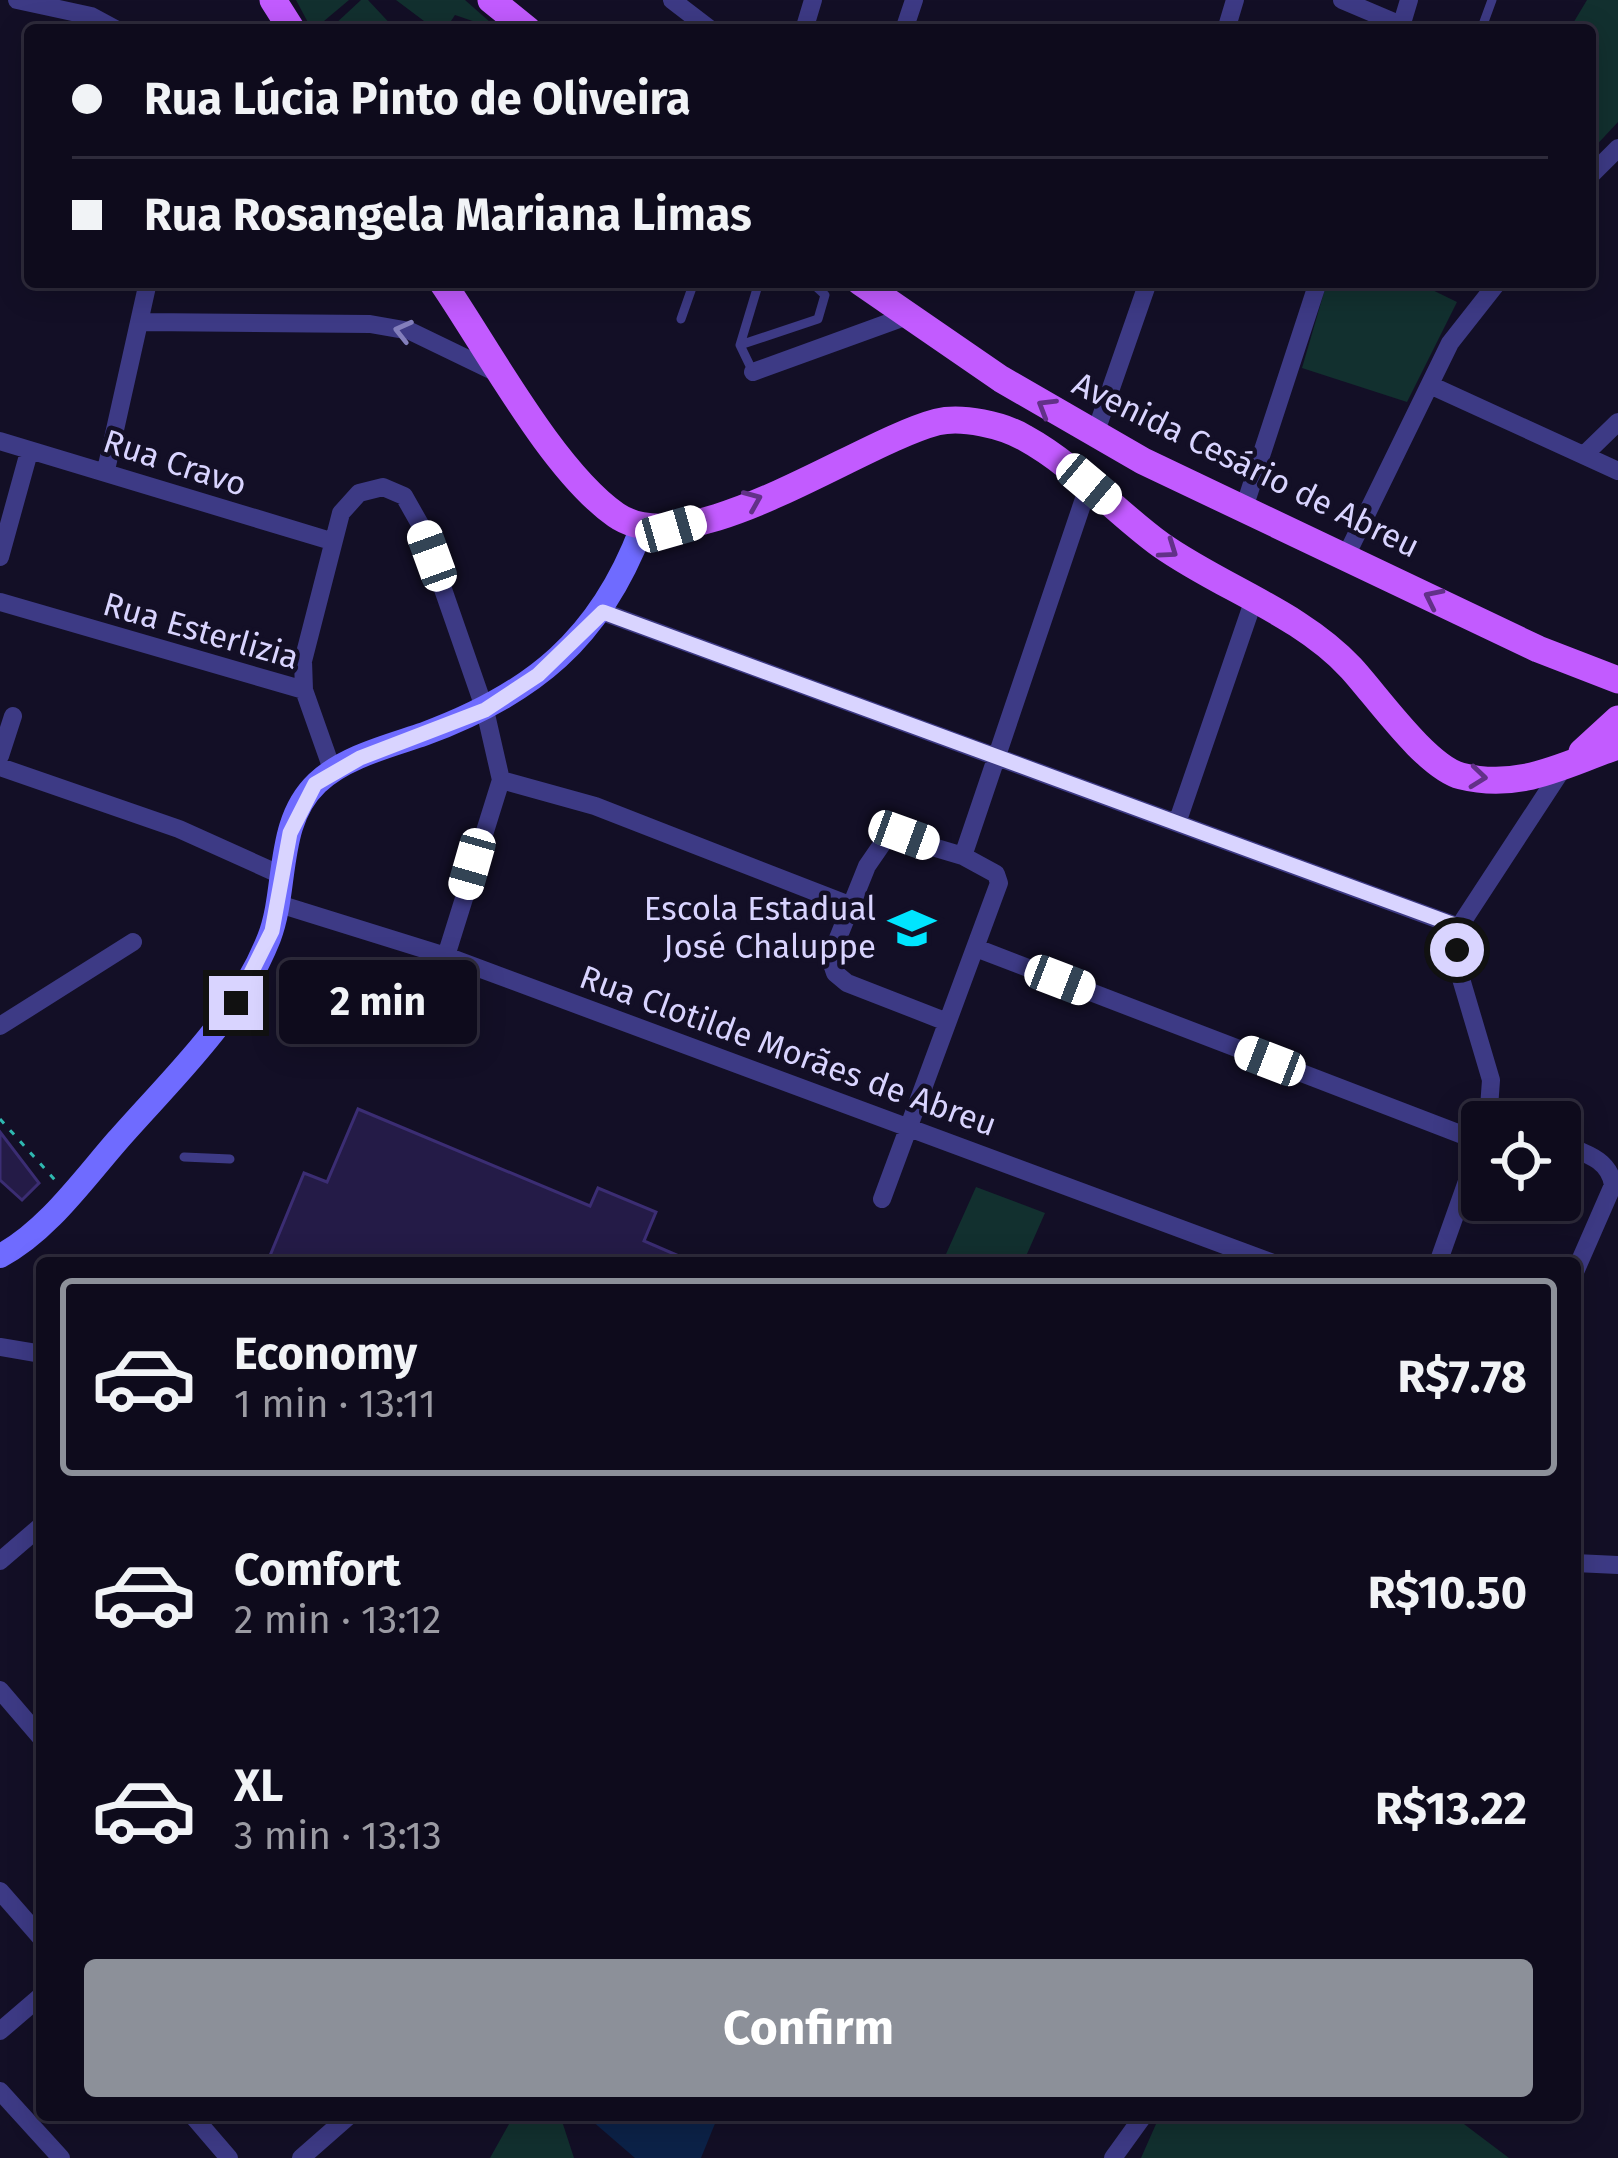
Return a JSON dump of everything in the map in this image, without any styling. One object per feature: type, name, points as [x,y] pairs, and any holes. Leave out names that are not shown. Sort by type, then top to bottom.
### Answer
[{"type":"main road","points":[[491,0],[523,17]]},
{"type":"main road","points":[[446,288],[585,489],[641,530],[671,529],[711,518],[940,421],[989,406],[1000,393],[1000,378]]},
{"type":"main road","name":"Avenida Cesário de Abreu","points":[[869,288],[1000,378],[1095,434],[1244,511],[1538,649],[1618,680]]},
{"type":"main road","points":[[940,421],[1022,436],[1089,484],[1155,541],[1309,632],[1339,656],[1404,730],[1455,775],[1503,780],[1561,772],[1618,746]]},
{"type":"main road","points":[[1561,772],[1618,718]]},
{"type":"street","points":[[17,0],[91,16],[106,24]]},
{"type":"street","points":[[672,0],[703,24]]},
{"type":"street","points":[[1342,0],[1392,24]]},
{"type":"street","points":[[1596,170],[1618,148]]},
{"type":"street","points":[[106,470],[147,288]]},
{"type":"street","points":[[1095,434],[1146,288]]},
{"type":"street","points":[[1244,511],[1316,288]]},
{"type":"street","points":[[1346,556],[1450,343],[1493,288]]},
{"type":"street","points":[[762,369],[910,315]]},
{"type":"street","points":[[142,322],[390,327],[460,352],[508,380]]},
{"type":"street","points":[[1430,385],[1618,471]]},
{"type":"street","points":[[1584,455],[1618,422]]},
{"type":"street","name":"Rua Cravo","points":[[0,441],[332,541]]},
{"type":"street","points":[[0,557],[29,452]]},
{"type":"street","points":[[963,856],[1089,484]]},
{"type":"street","points":[[304,690],[304,661],[340,513],[350,500],[372,488],[404,496],[421,526],[485,710],[502,780],[446,956]]},
{"type":"street","points":[[0,1256],[68,1195],[236,1003],[257,968],[280,904],[280,875],[301,806],[333,772],[485,710],[538,675],[603,612],[641,530]]},
{"type":"street","name":"Rua Esterlizia","points":[[0,602],[304,690],[333,772]]},
{"type":"street","points":[[1177,823],[1253,602]]},
{"type":"street","points":[[603,612],[1460,927]]},
{"type":"street","points":[[0,756],[13,716]]},
{"type":"street","points":[[0,767],[179,829],[280,875]]},
{"type":"street","points":[[1494,1101],[1459,972],[1460,927],[1561,772]]},
{"type":"street","points":[[502,780],[595,806],[849,904]]},
{"type":"street","points":[[882,1199],[999,884],[996,874],[963,856],[889,834],[849,904],[830,958],[835,973],[872,994],[947,1022]]},
{"type":"street","name":"Rua Clotilde Morães de Abreu","points":[[280,904],[446,956],[1257,1257]]},
{"type":"street","points":[[0,1026],[133,941]]},
{"type":"street","points":[[976,948],[1461,1132]]},
{"type":"street","points":[[1581,1152],[1600,1160],[1611,1172],[1613,1185],[1581,1258]]},
{"type":"street","points":[[1440,1257],[1461,1197]]},
{"type":"street","points":[[0,1347],[36,1353]]},
{"type":"street","points":[[0,1561],[36,1530]]},
{"type":"street","points":[[1581,1563],[1618,1565]]},
{"type":"street","points":[[0,1690],[36,1731]]},
{"type":"street","points":[[0,1891],[36,1932]]},
{"type":"street","points":[[0,2031],[36,2000]]},
{"type":"street","points":[[0,2091],[61,2158]]},
{"type":"street","points":[[197,2121],[229,2158]]},
{"type":"street","points":[[302,2158],[343,2121]]},
{"type":"street","points":[[1113,2158],[1140,2121]]},
{"type":"lane","points":[[682,319],[692,288]]},
{"type":"lane","points":[[740,345],[757,288]]},
{"type":"lane","points":[[740,345],[818,319],[825,296],[818,288]]},
{"type":"lane","points":[[758,342],[762,369]]},
{"type":"lane","points":[[740,345],[762,369]]},
{"type":"lane","points":[[184,1156],[230,1159]]},
{"type":"path","points":[[0,1119],[68,1195]]},
{"type":"green space","points":[[296,0],[349,0],[324,21],[327,24],[309,24]]},
{"type":"green space","points":[[361,0],[368,0],[390,24],[335,24]]},
{"type":"green space","points":[[396,0],[465,0],[492,24],[455,15],[449,24],[428,24]]},
{"type":"green space","points":[[1587,0],[1618,0],[1618,122],[1596,146],[1596,24],[1573,24]]},
{"type":"green space","points":[[1325,288],[1428,288],[1457,302],[1407,402],[1302,368]]},
{"type":"green space","points":[[976,1187],[1045,1213],[1026,1257],[945,1257]]},
{"type":"green space","points":[[511,2121],[562,2121],[574,2158],[490,2158]]},
{"type":"green space","points":[[1157,2121],[1460,2121],[1509,2158],[1141,2158]]},
{"type":"water","points":[[592,2121],[716,2121],[701,2158],[635,2158]]},
{"type":"building","points":[[358,1109],[590,1206],[598,1188],[656,1212],[644,1241],[681,1257],[269,1257],[304,1173],[327,1182]]},
{"type":"building","points":[[0,1132],[39,1183],[22,1200],[0,1180]]},
{"type":"place","name":"Escola Estadual José Chaluppe","points":[[912,928]]},
{"type":"route","points":[[236,1003],[272,931],[290,833],[315,784],[360,758],[485,710],[538,675],[603,612],[1460,927],[1457,950]]}]
